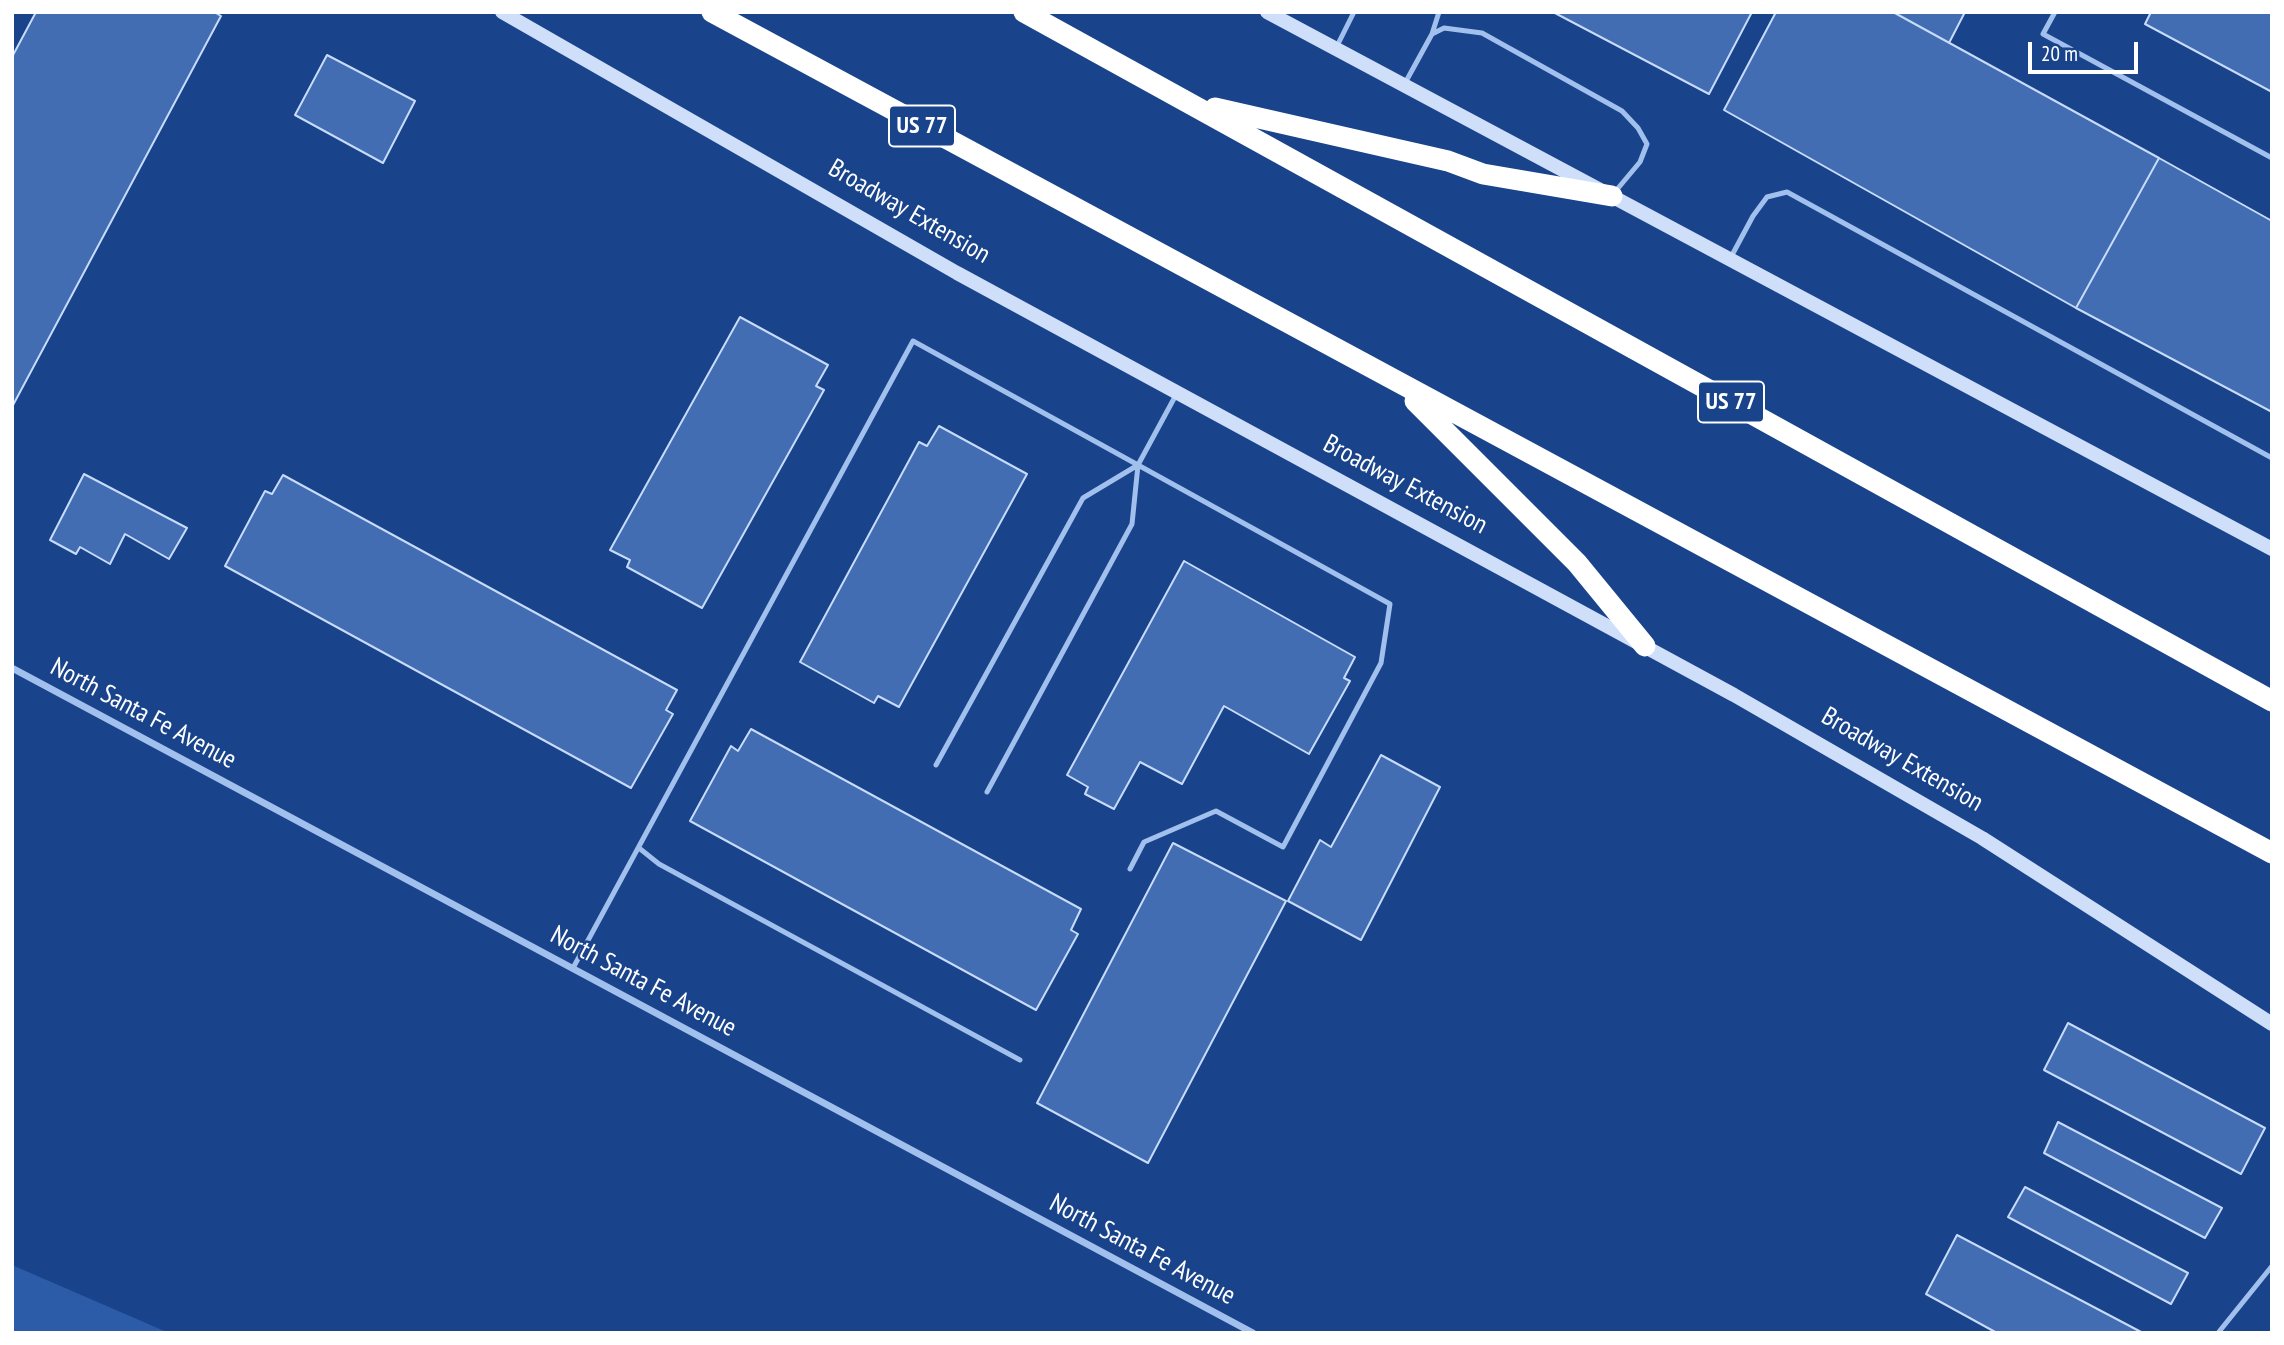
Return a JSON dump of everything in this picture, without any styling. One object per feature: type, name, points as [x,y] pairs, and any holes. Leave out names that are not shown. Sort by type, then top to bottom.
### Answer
[{"type":"highway","name":"US 77","points":[[712,12],[1398,385],[2272,853]]},
{"type":"highway","name":"US 77","points":[[1024,12],[2272,701]]},
{"type":"highway","points":[[1191,103],[1448,161],[1483,174],[1612,196]]},
{"type":"highway","points":[[1398,385],[1577,563],[1645,646]]},
{"type":"main road","name":"Broadway Extension","points":[[502,12],[936,261],[1645,646],[1982,838],[2272,1024]]},
{"type":"main road","points":[[1267,12],[2272,549]]},
{"type":"street","name":"North Santa Fe Avenue","points":[[12,668],[1253,1333]]},
{"type":"lane","points":[[1335,49],[1354,12]]},
{"type":"lane","points":[[1404,85],[1432,34],[1439,12]]},
{"type":"lane","points":[[2055,12],[2043,34],[2272,158]]},
{"type":"lane","points":[[1432,34],[1444,28],[1482,33],[1622,111],[1647,144],[1640,162],[1612,196]]},
{"type":"lane","points":[[1730,260],[1753,216],[1767,197],[1787,192],[2272,457]]},
{"type":"lane","points":[[573,968],[913,341],[1390,604],[1381,663],[1283,847],[1216,811],[1144,842],[1130,869]]},
{"type":"lane","points":[[987,792],[1132,524],[1138,465],[1177,393]]},
{"type":"lane","points":[[936,765],[1083,498],[1138,465]]},
{"type":"lane","points":[[639,848],[659,864],[1020,1060]]},
{"type":"lane","points":[[2218,1333],[2272,1266]]},
{"type":"shaded area","points":[[12,1265],[169,1333],[12,1333]]},
{"type":"building","points":[[36,12],[214,12],[221,16],[12,407],[12,57]]},
{"type":"building","points":[[1553,12],[1752,12],[1709,94]]},
{"type":"building","points":[[1776,12],[1893,12],[2159,158],[2076,308],[1724,110]]},
{"type":"building","points":[[1893,12],[1965,12],[1949,43]]},
{"type":"building","points":[[2151,12],[2272,12],[2272,92],[2145,24]]},
{"type":"building","points":[[327,55],[415,101],[383,163],[295,115]]},
{"type":"building","points":[[2159,158],[2272,221],[2272,412],[2076,308]]},
{"type":"building","points":[[740,317],[828,365],[816,386],[824,390],[702,608],[627,567],[630,560],[610,550]]},
{"type":"building","points":[[939,426],[1027,474],[899,707],[878,696],[874,703],[800,662],[919,442],[927,446]]},
{"type":"building","points":[[84,474],[187,528],[169,559],[125,534],[110,564],[80,547],[76,554],[50,540]]},
{"type":"building","points":[[283,475],[677,690],[666,710],[673,714],[631,788],[225,566],[265,491],[272,494]]},
{"type":"building","points":[[1184,561],[1355,657],[1344,678],[1350,681],[1309,754],[1224,706],[1182,784],[1140,762],[1114,809],[1085,794],[1088,787],[1067,775]]},
{"type":"building","points":[[751,729],[1081,909],[1071,930],[1078,934],[1036,1010],[690,821],[731,746],[738,751]]},
{"type":"building","points":[[1381,755],[1440,787],[1361,940],[1288,901],[1320,840],[1331,847]]},
{"type":"building","points":[[1173,843],[1286,901],[1148,1163],[1037,1103]]},
{"type":"building","points":[[2068,1023],[2265,1128],[2241,1174],[2044,1070]]},
{"type":"building","points":[[2058,1122],[2222,1208],[2205,1238],[2044,1153]]},
{"type":"building","points":[[2025,1187],[2188,1273],[2171,1304],[2008,1217]]},
{"type":"building","points":[[1957,1235],[2143,1333],[1997,1333],[1926,1294]]}]
